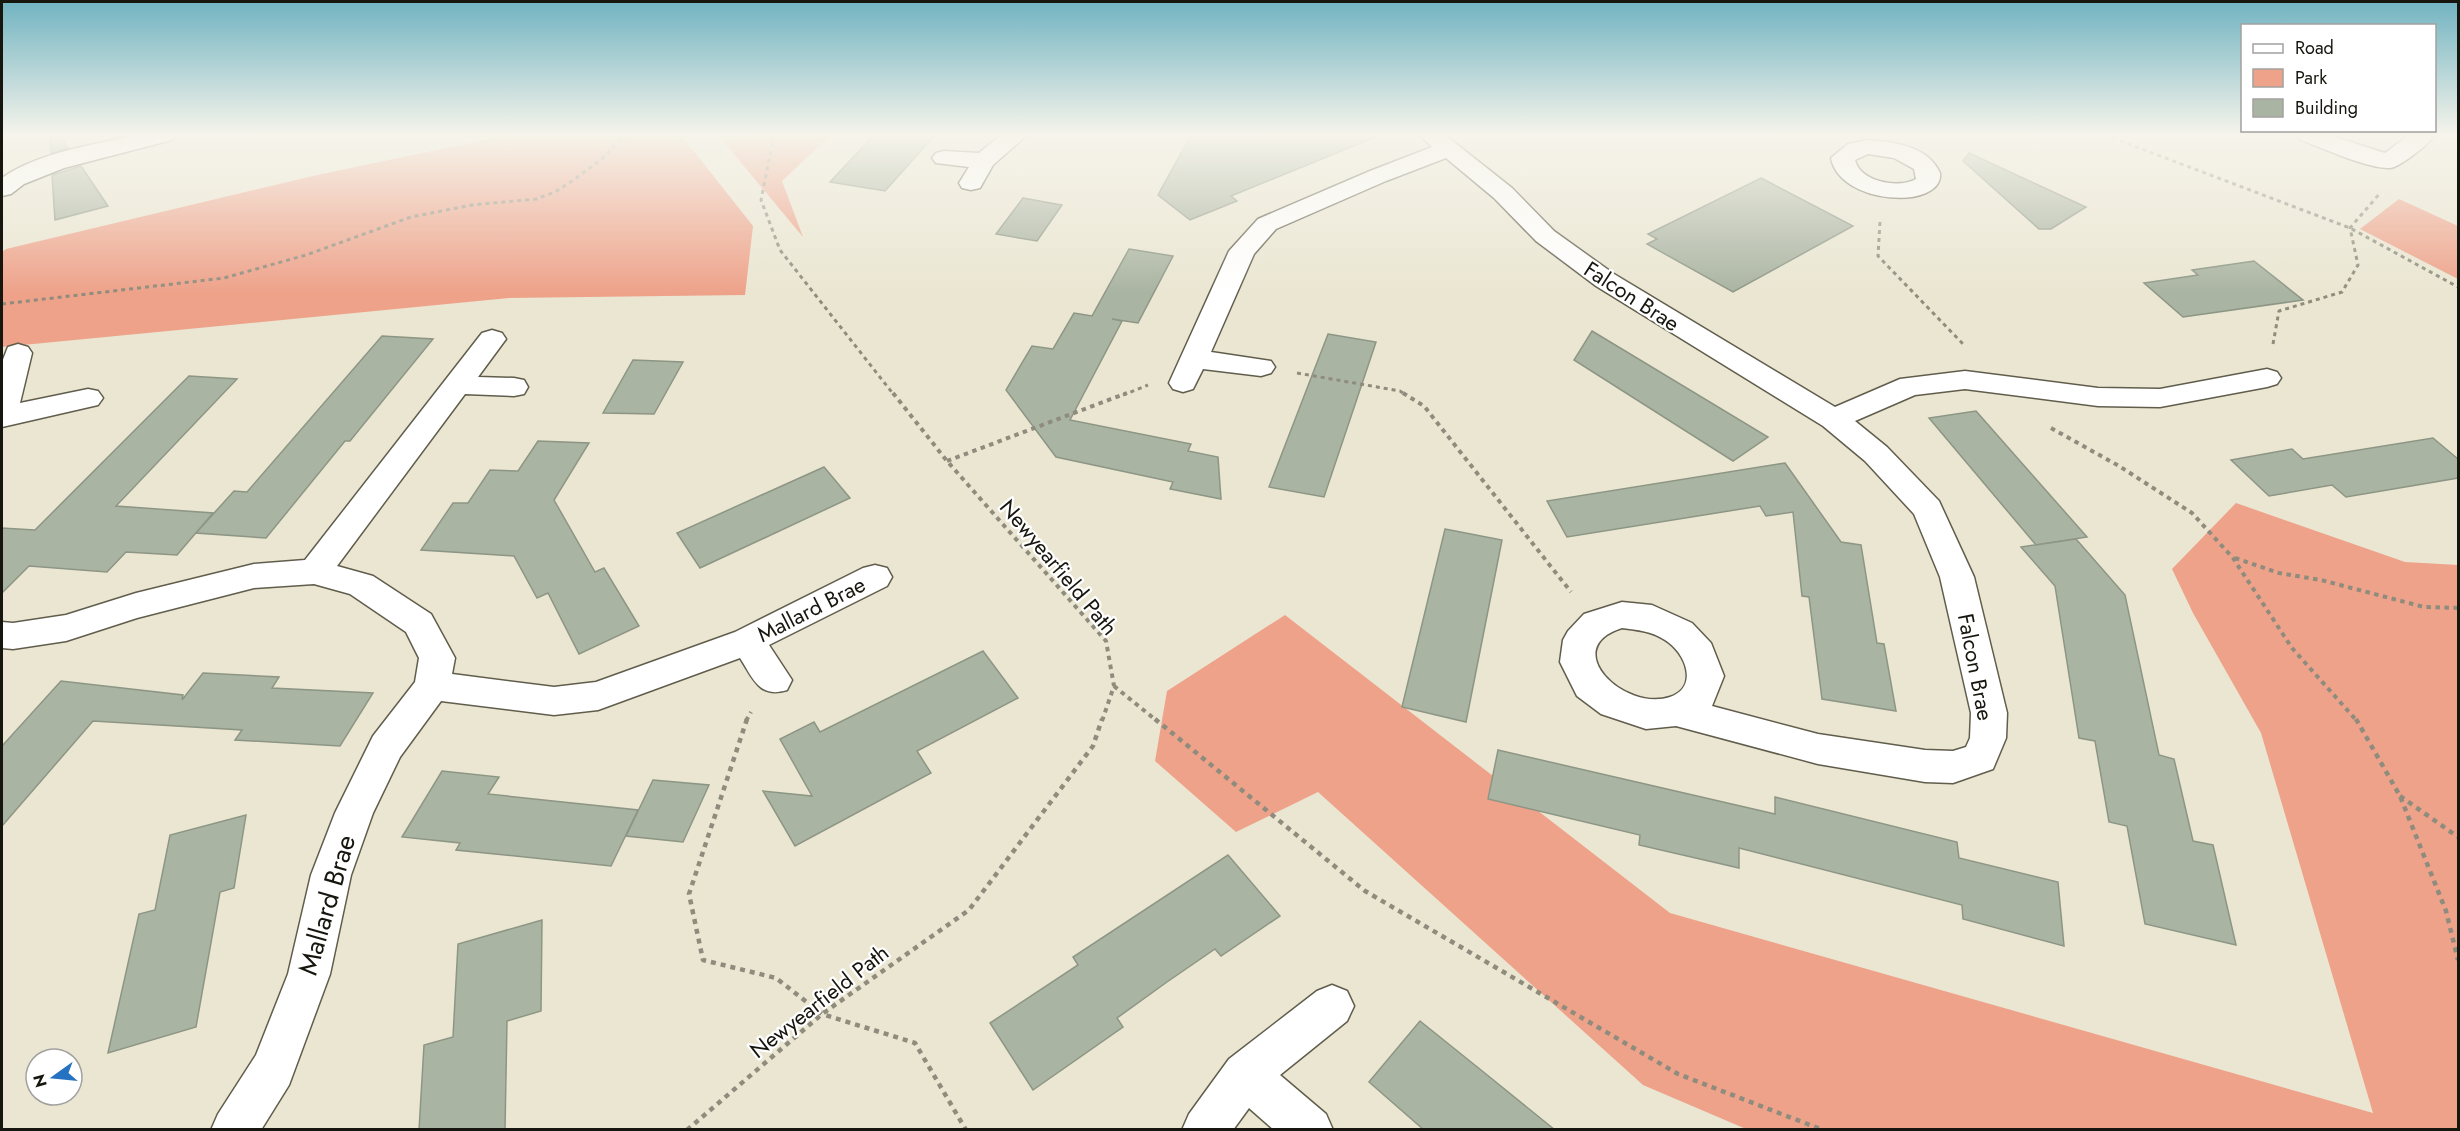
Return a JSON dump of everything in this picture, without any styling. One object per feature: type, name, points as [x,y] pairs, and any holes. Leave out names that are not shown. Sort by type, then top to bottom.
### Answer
[{"type":"street","name":"Falcon Brae","points":[[1188,371],[1242,251],[1267,224],[1351,188]]},
{"type":"street","name":"Falcon Brae","points":[[1497,188],[1545,236],[1605,280],[1833,419],[1876,454],[1928,509],[1957,577],[1989,713],[1988,738],[1980,758],[1953,766],[1913,764],[1818,749],[1676,711],[1646,714],[1625,708],[1614,704],[1590,686],[1578,662],[1581,640],[1596,623]]},
{"type":"street","points":[[1877,188],[1895,191],[1915,188]]},
{"type":"street","points":[[314,572],[492,339]]},
{"type":"street","points":[[18,353],[2,416],[88,398]]},
{"type":"street","points":[[1188,371],[1261,367]]},
{"type":"street","points":[[1833,419],[1910,386],[1965,380],[2098,398],[2160,398],[2268,378]]},
{"type":"street","points":[[457,386],[514,387]]},
{"type":"street","name":"Mallard Brae","points":[[5,641],[66,628],[136,606],[254,576],[314,572],[361,585],[419,623],[437,658],[432,686],[386,747],[354,813],[331,875],[309,974],[273,1069],[234,1130]]},
{"type":"street","name":"Mallard Brae","points":[[432,686],[554,701],[598,696],[747,641],[875,577]]},
{"type":"street","points":[[1596,623],[1622,615],[1652,618],[1680,632],[1699,652],[1706,676],[1698,698],[1676,711]]},
{"type":"street","name":"Mallard Brae","points":[[747,641],[774,680]]},
{"type":"street","points":[[1205,1130],[1245,1075],[1332,1006]]},
{"type":"street","points":[[1245,1075],[1310,1130]]},
{"type":"path","points":[[2,304],[224,278],[306,255],[411,217],[472,205],[536,199],[561,188]]},
{"type":"path","name":"Newyearfield Path","points":[[687,1130],[822,1014],[969,910],[1093,746],[1114,686],[1106,641],[947,461],[780,250],[761,200],[763,188]]},
{"type":"path","points":[[2244,188],[2350,228],[2458,287]]},
{"type":"path","points":[[2350,228],[2385,188]]},
{"type":"path","points":[[1881,189],[1878,256],[1950,329],[2019,409],[2119,465],[2192,513],[2233,558],[2292,648],[2356,719],[2400,796],[2446,911],[2458,960]]},
{"type":"path","points":[[2268,378],[2279,311],[2342,292],[2358,266],[2350,228]]},
{"type":"path","points":[[1261,367],[1400,391],[1424,406],[1596,623]]},
{"type":"path","points":[[947,461],[1188,371]]},
{"type":"path","points":[[2233,558],[2279,573],[2321,580],[2424,608],[2458,608]]},
{"type":"path","points":[[774,680],[747,718],[689,894],[703,960],[776,978],[822,1014],[915,1043],[966,1130]]},
{"type":"path","points":[[1114,686],[1365,891],[1678,1074],[1823,1130]]},
{"type":"path","points":[[2400,796],[2458,837]]},
{"type":"green space","points":[[263,188],[723,188],[753,226],[745,295],[509,298],[2,347],[2,252],[6,249]]},
{"type":"green space","points":[[762,188],[785,188],[803,237]]},
{"type":"green space","points":[[2399,199],[2458,226],[2458,279],[2360,229]]},
{"type":"green space","points":[[2236,503],[2405,562],[2458,565],[2458,1129],[1746,1129],[1643,1085],[1318,792],[1236,832],[1155,761],[1167,691],[1285,615],[1670,913],[2373,1113],[2261,733],[2193,613],[2172,569]]},
{"type":"building","points":[[53,188],[96,188],[108,206],[55,220]]},
{"type":"building","points":[[865,188],[888,188],[885,191]]},
{"type":"building","points":[[1162,188],[1251,188],[1231,196],[1237,201],[1190,220],[1158,195]]},
{"type":"building","points":[[1741,188],[1780,188],[1853,226],[1733,292],[1647,244],[1657,239],[1648,234]]},
{"type":"building","points":[[1993,188],[2044,188],[2086,207],[2051,229],[2039,229]]},
{"type":"building","points":[[1023,198],[1062,205],[1037,241],[996,234]]},
{"type":"building","points":[[1129,249],[1173,256],[1138,323],[1112,319],[1122,321],[1070,420],[1191,444],[1188,451],[1218,457],[1221,499],[1170,489],[1173,482],[1056,457],[1006,390],[1032,346],[1053,349],[1074,313],[1092,316]]},
{"type":"building","points":[[2254,261],[2303,300],[2183,317],[2144,283],[2198,275],[2192,270]]},
{"type":"building","points":[[1592,331],[1768,437],[1733,461],[1574,360]]},
{"type":"building","points":[[1328,334],[1376,342],[1324,497],[1269,487]]},
{"type":"building","points":[[382,336],[433,339],[350,441],[345,441],[266,538],[196,533],[234,491],[247,492]]},
{"type":"building","points":[[633,360],[683,362],[654,414],[603,413]]},
{"type":"building","points":[[189,376],[237,379],[116,506],[213,513],[177,555],[126,552],[107,572],[29,566],[2,593],[2,528],[35,530]]},
{"type":"building","points":[[1976,411],[2087,537],[2036,545],[1929,418]]},
{"type":"building","points":[[2433,438],[2458,459],[2458,478],[2346,497],[2332,485],[2269,496],[2231,460],[2292,449],[2303,459]]},
{"type":"building","points":[[538,441],[589,443],[554,500],[595,572],[604,568],[639,626],[579,654],[548,593],[537,598],[514,556],[421,550],[453,503],[468,503],[490,470],[518,471]]},
{"type":"building","points":[[1785,463],[1841,542],[1861,545],[1877,643],[1884,644],[1896,711],[1822,699],[1809,597],[1802,596],[1793,512],[1766,516],[1760,506],[1567,537],[1547,501]]},
{"type":"building","points":[[824,467],[850,498],[700,568],[677,533]]},
{"type":"building","points":[[1445,529],[1502,540],[1466,722],[1402,707]]},
{"type":"building","points":[[2076,539],[2125,595],[2159,755],[2174,759],[2193,841],[2213,845],[2236,945],[2145,924],[2127,826],[2109,822],[2095,741],[2079,738],[2055,586],[2021,547]]},
{"type":"building","points":[[983,651],[1018,698],[917,751],[931,773],[795,846],[763,791],[812,796],[780,739],[814,722],[820,732]]},
{"type":"building","points":[[203,673],[279,677],[272,688],[373,693],[340,746],[235,740],[242,730],[93,721],[2,826],[2,746],[61,681],[183,695],[182,700]]},
{"type":"building","points":[[1498,750],[1775,814],[1775,797],[1957,842],[1959,858],[2058,882],[2064,946],[1963,919],[1962,905],[1739,848],[1739,868],[1639,845],[1640,835],[1488,799]]},
{"type":"building","points":[[442,771],[499,777],[488,794],[638,810],[611,866],[456,850],[460,843],[402,837]]},
{"type":"building","points":[[653,780],[709,785],[683,842],[626,836]]},
{"type":"building","points":[[246,815],[234,888],[220,892],[196,1027],[108,1053],[139,914],[155,910],[170,835]]},
{"type":"building","points":[[1228,855],[1280,916],[1221,956],[1215,949],[1167,982],[1117,1018],[1123,1027],[1033,1090],[990,1023],[1078,965],[1073,957]]},
{"type":"building","points":[[542,920],[541,1011],[507,1021],[505,1130],[419,1130],[424,1045],[453,1037],[458,944]]},
{"type":"building","points":[[1420,1021],[1555,1130],[1424,1130],[1369,1082]]}]
